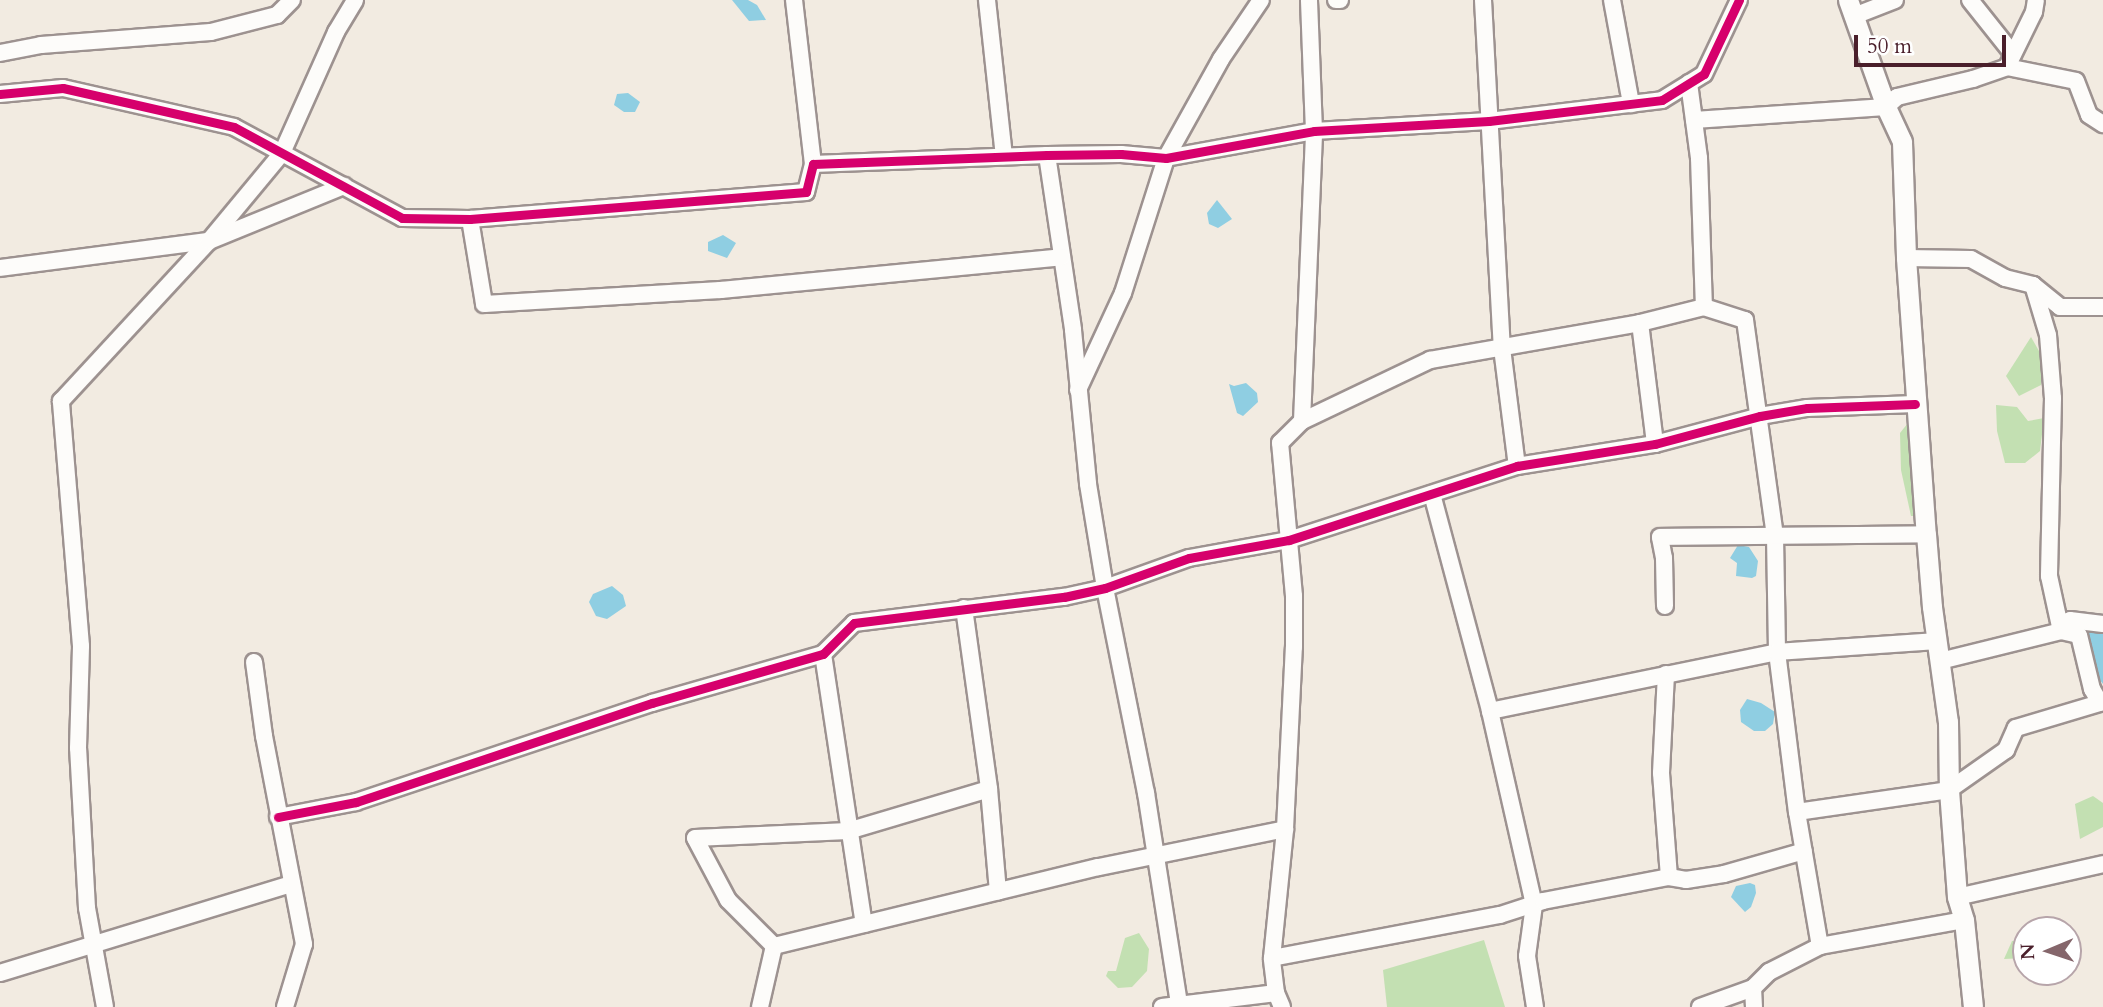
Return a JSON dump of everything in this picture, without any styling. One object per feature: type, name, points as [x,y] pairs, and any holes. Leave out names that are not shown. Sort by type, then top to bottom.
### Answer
[{"type":"street","points":[[0,53],[41,45],[211,32],[277,15],[292,0]]},
{"type":"street","points":[[105,1007],[87,908],[78,748],[81,646],[61,401],[209,242],[282,153],[336,32],[355,0]]},
{"type":"street","points":[[0,94],[63,88],[234,127],[402,218],[470,219],[806,192],[813,164],[794,0]]},
{"type":"street","points":[[987,0],[1004,156]]},
{"type":"street","points":[[1077,392],[1123,293],[1166,158],[1222,59],[1261,0]]},
{"type":"street","points":[[1302,421],[1314,131],[1309,0]]},
{"type":"street","points":[[1483,0],[1502,348],[1517,466]]},
{"type":"street","points":[[1612,0],[1631,104]]},
{"type":"street","points":[[813,164],[1047,155],[1121,154],[1166,158],[1314,131],[1489,121],[1662,100],[1704,74],[1739,0]]},
{"type":"street","points":[[1895,0],[1851,8],[1886,107],[1902,142],[1915,404],[1938,651],[1948,722],[1949,790],[1957,897],[1964,920],[1973,1007]]},
{"type":"street","points":[[1970,0],[2010,61],[2076,81],[2089,115],[2103,124]]},
{"type":"street","points":[[1694,120],[1886,107],[1897,97],[1973,79],[2010,61],[2034,12],[2036,0]]},
{"type":"street","points":[[1689,83],[1699,158],[1704,307]]},
{"type":"street","points":[[1047,155],[1073,330],[1077,392],[1105,588],[1146,793],[1179,1004]]},
{"type":"street","points":[[0,268],[209,242],[344,186]]},
{"type":"street","points":[[470,219],[484,304],[721,290],[1061,257]]},
{"type":"street","points":[[1906,258],[1971,259],[2005,278],[2034,285],[2060,307],[2103,307]]},
{"type":"street","points":[[2034,285],[2048,335],[2053,398],[2049,576],[2061,631]]},
{"type":"street","points":[[1162,1007],[1279,1000],[1272,958],[1285,829],[1294,659],[1289,540],[1280,443],[1302,421],[1430,360],[1640,323],[1704,307],[1745,320],[1775,535],[1777,652],[1797,812],[1820,946]]},
{"type":"street","points":[[1640,323],[1655,444]]},
{"type":"street","points":[[278,817],[356,802],[653,703],[823,654],[854,623],[1065,597],[1105,588],[1189,558],[1289,540],[1517,466],[1655,444],[1760,416],[1807,408],[1915,404]]},
{"type":"street","points":[[1432,494],[1490,711],[1534,905],[1527,956],[1535,1007]]},
{"type":"street","points":[[1665,606],[1664,558],[1660,537],[1926,534]]},
{"type":"street","points":[[964,608],[989,789],[998,892]]},
{"type":"street","points":[[2061,631],[2070,620],[2103,624]]},
{"type":"street","points":[[1490,711],[1777,652],[1938,651],[2061,631],[2079,635],[2092,689],[2102,702],[2016,728],[2006,750],[1949,790],[1797,812]]},
{"type":"street","points":[[823,654],[864,924]]},
{"type":"street","points":[[254,662],[278,817],[304,944],[285,1007]]},
{"type":"street","points":[[1666,674],[1661,773],[1669,877]]},
{"type":"street","points":[[774,946],[727,900],[695,838],[848,831],[989,789]]},
{"type":"street","points":[[774,946],[1154,855],[1285,829]]},
{"type":"street","points":[[1272,958],[1500,915],[1534,905],[1669,877],[1686,880],[1724,873],[1804,850]]},
{"type":"street","points":[[1957,897],[2103,864]]},
{"type":"street","points":[[0,973],[291,884]]},
{"type":"street","points":[[1700,1007],[1753,988],[1769,972],[1820,946],[1964,920]]},
{"type":"street","points":[[760,1007],[774,946]]},
{"type":"street","points":[[1753,988],[1754,1007]]},
{"type":"green space","points":[[2031,337],[2043,358],[2041,385],[2019,396],[2006,376]]},
{"type":"green space","points":[[1996,405],[2017,407],[2028,421],[2044,418],[2040,451],[2025,463],[2005,463],[1997,431]]},
{"type":"green space","points":[[1908,423],[1927,452],[1934,516],[1911,516],[1901,470],[1900,433]]},
{"type":"green space","points":[[2093,796],[2103,803],[2103,827],[2080,839],[2075,804]]},
{"type":"green space","points":[[1139,933],[1149,949],[1147,971],[1132,987],[1118,988],[1106,976],[1108,971],[1116,971],[1125,938]]},
{"type":"green space","points":[[1484,940],[1505,1007],[1387,1007],[1383,970]]},
{"type":"green space","points":[[2012,941],[2012,959],[2004,959]]},
{"type":"water","points":[[732,0],[748,0],[757,5],[766,20],[749,21]]},
{"type":"water","points":[[628,93],[640,102],[635,112],[624,112],[614,105],[617,94]]},
{"type":"water","points":[[1217,200],[1232,219],[1218,228],[1209,224],[1207,213]]},
{"type":"water","points":[[723,235],[736,243],[727,258],[708,251],[708,242]]},
{"type":"water","points":[[1246,383],[1257,393],[1258,402],[1243,416],[1237,413],[1229,384],[1234,386]]},
{"type":"water","points":[[1738,545],[1749,547],[1758,561],[1756,576],[1752,578],[1736,576],[1737,563],[1730,558]]},
{"type":"water","points":[[612,586],[623,595],[626,606],[607,619],[596,616],[589,602],[593,594]]},
{"type":"water","points":[[2103,623],[2103,684],[2090,668],[2069,625]]},
{"type":"water","points":[[1747,699],[1761,703],[1775,712],[1773,724],[1765,731],[1754,731],[1741,722],[1740,710]]},
{"type":"water","points":[[1750,883],[1755,885],[1756,893],[1751,907],[1745,912],[1731,897],[1736,886]]},
{"type":"cycle path","points":[[0,94],[63,88],[234,127],[402,218],[470,219],[806,192],[813,164],[1047,155],[1121,154],[1166,158],[1314,131],[1489,121],[1662,100],[1704,74],[1739,0]]},
{"type":"cycle path","points":[[278,817],[356,802],[652,703],[823,654],[854,623],[1064,597],[1105,588],[1189,558],[1289,540],[1517,466],[1655,444],[1760,416],[1807,408],[1915,404]]}]
